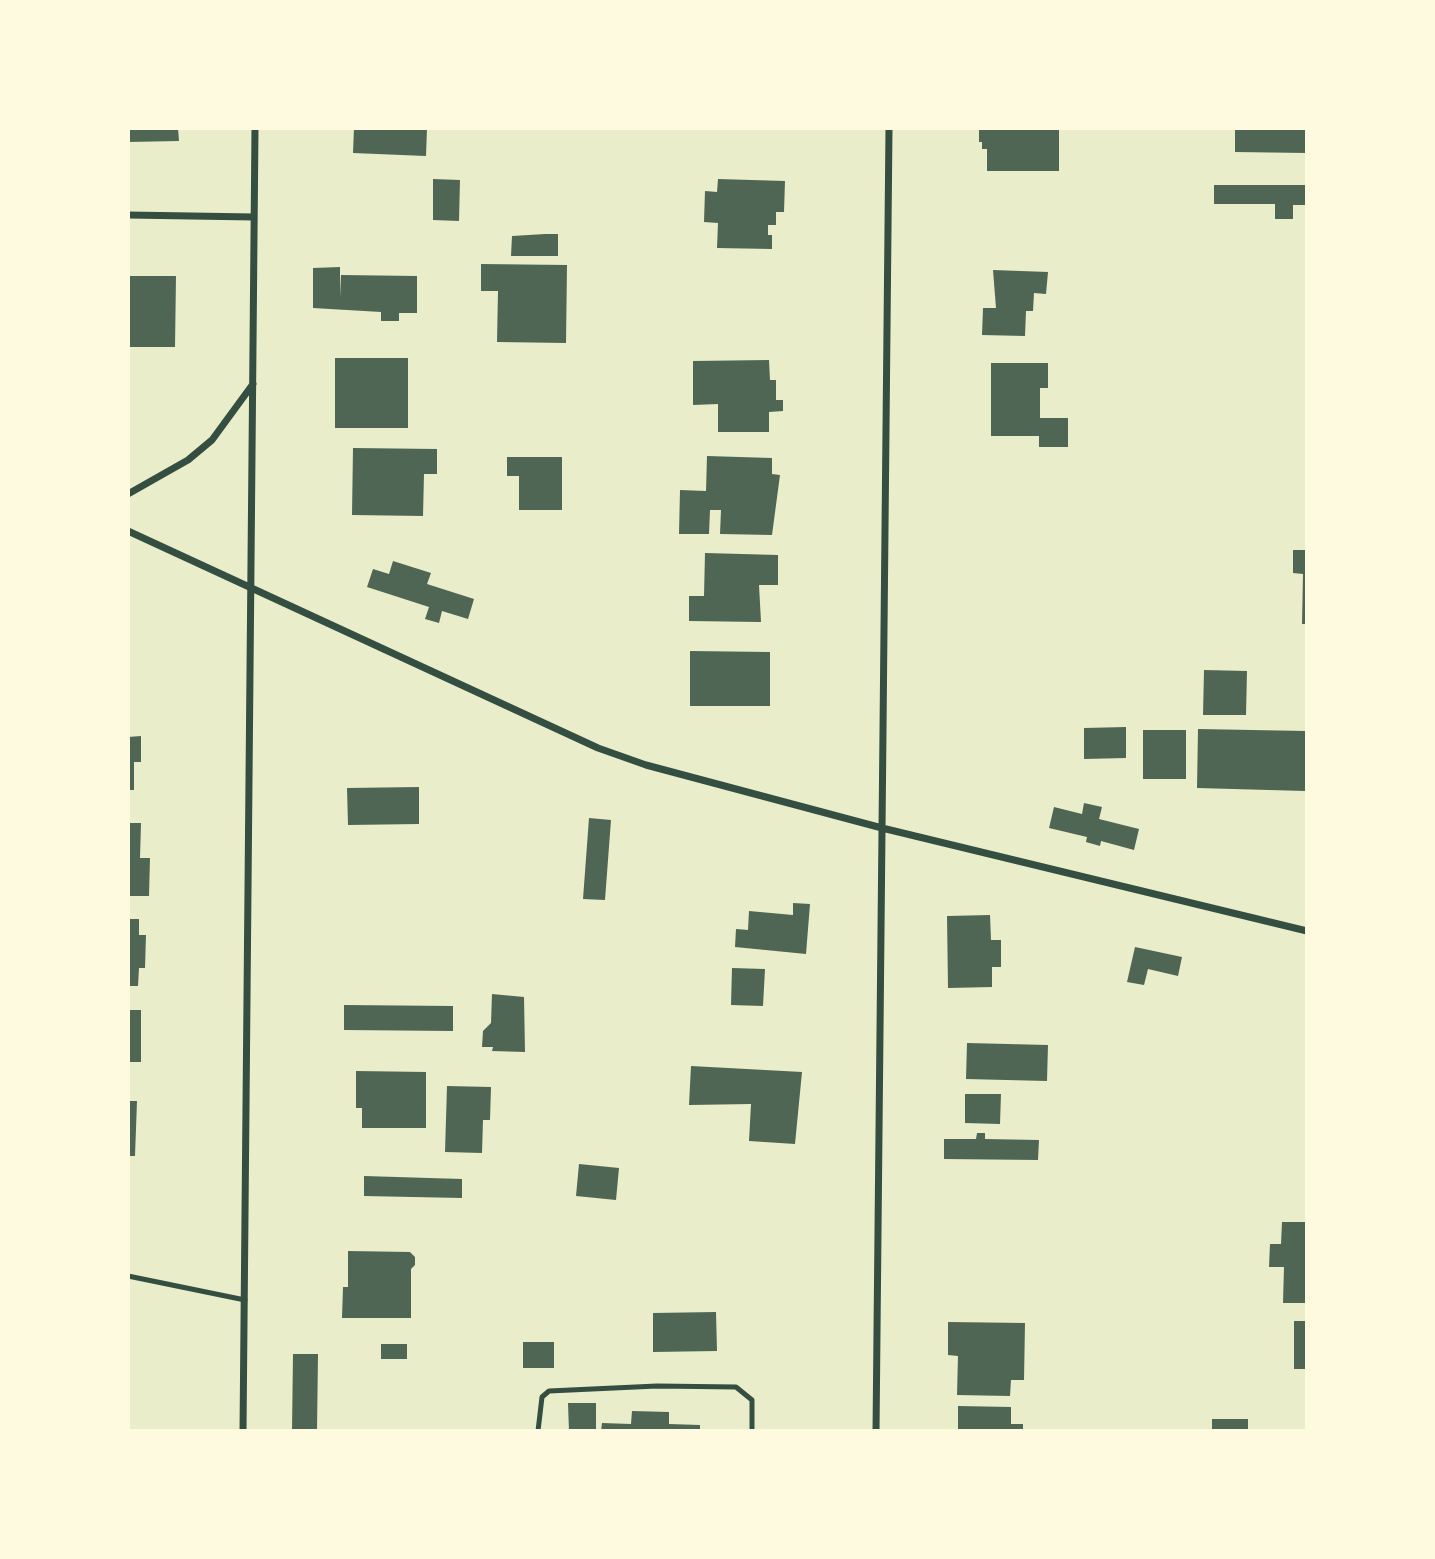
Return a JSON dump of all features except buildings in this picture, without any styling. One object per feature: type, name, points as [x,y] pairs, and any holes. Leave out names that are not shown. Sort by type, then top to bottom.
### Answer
[{"type":"street","points":[[243,1431],[255,128]]},
{"type":"street","points":[[876,1431],[889,128]]},
{"type":"street","points":[[128,215],[254,216]]},
{"type":"street","points":[[128,494],[188,460],[212,440],[253,384]]},
{"type":"street","points":[[128,531],[598,748],[646,765],[882,828],[1307,931]]},
{"type":"lane","points":[[128,1276],[245,1300]]},
{"type":"lane","points":[[538,1431],[542,1397],[549,1391],[657,1386],[736,1387],[752,1400],[752,1431]]}]
